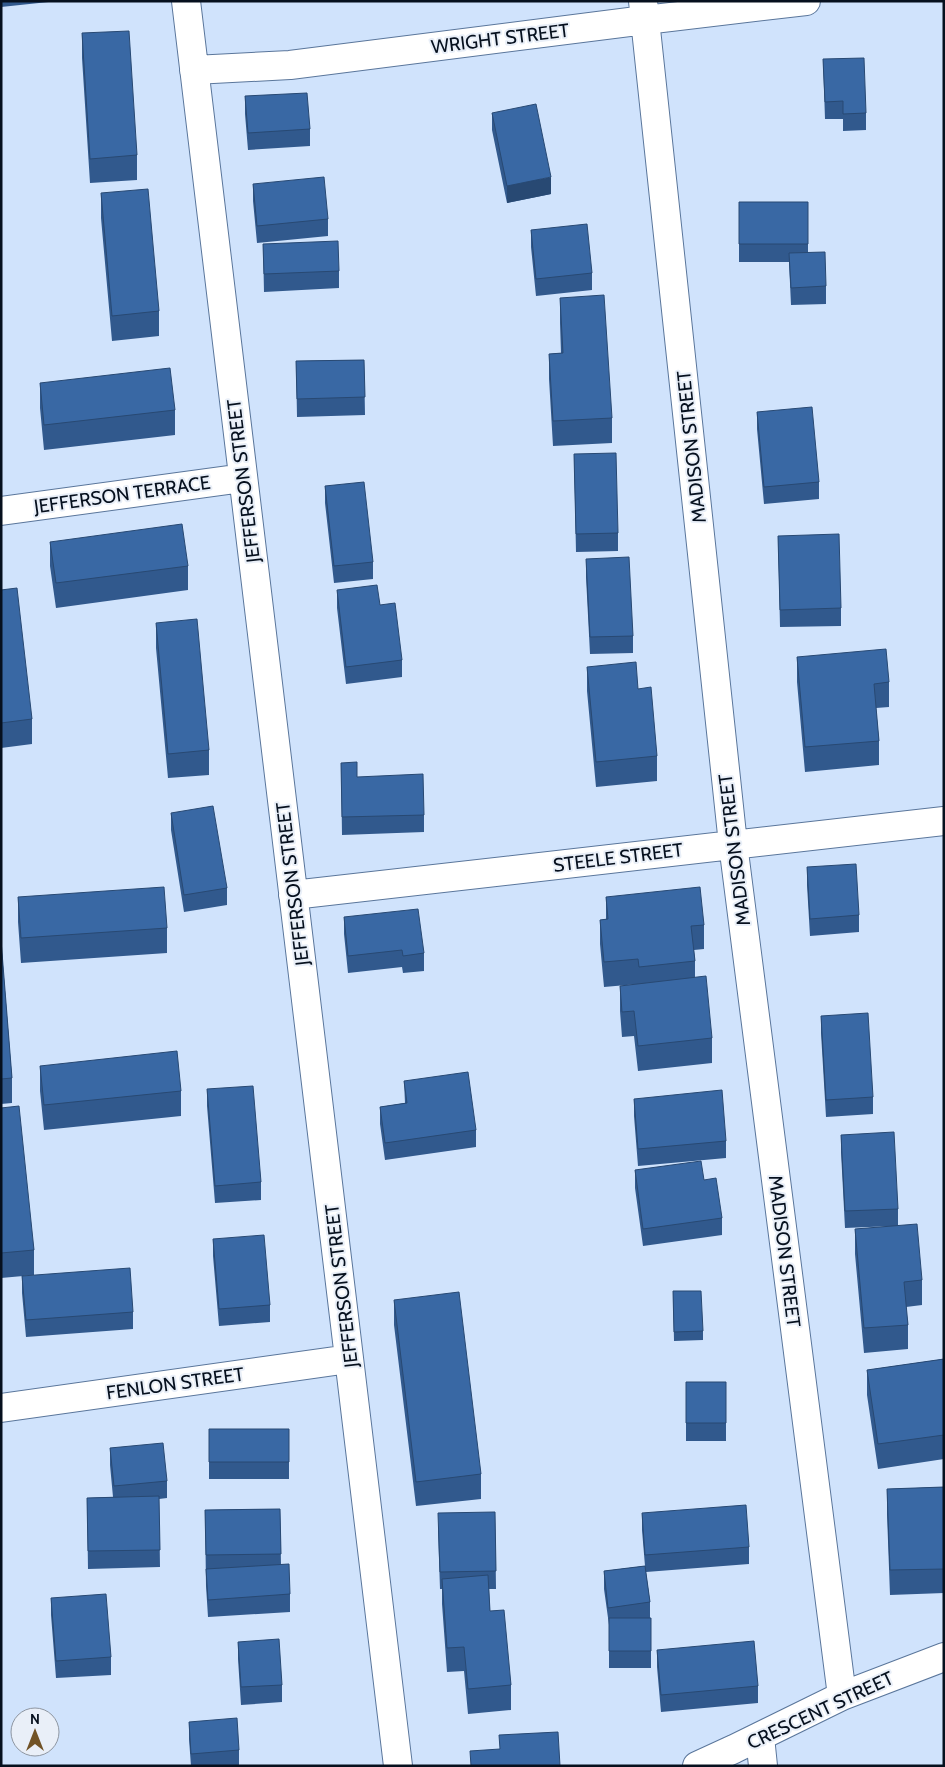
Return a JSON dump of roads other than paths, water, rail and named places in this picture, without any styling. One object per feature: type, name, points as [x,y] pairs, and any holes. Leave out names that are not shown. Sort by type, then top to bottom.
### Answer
[{"type":"street","name":"JEFFERSON STREET","points":[[186,1],[398,1766]]},
{"type":"street","name":"WRIGHT STREET","points":[[194,70],[290,65],[644,10],[806,1]]},
{"type":"street","name":"MADISON STREET","points":[[644,10],[733,844],[842,1696]]},
{"type":"street","name":"JEFFERSON TERRACE","points":[[1,511],[243,478]]},
{"type":"street","name":"STEELE STREET","points":[[293,895],[944,820]]},
{"type":"street","name":"FENLON STREET","points":[[1,1408],[350,1359]]},
{"type":"street","name":"CRESCENT STREET","points":[[697,1766],[842,1696],[944,1656]]},
{"type":"street","points":[[760,1737],[763,1766]]}]
